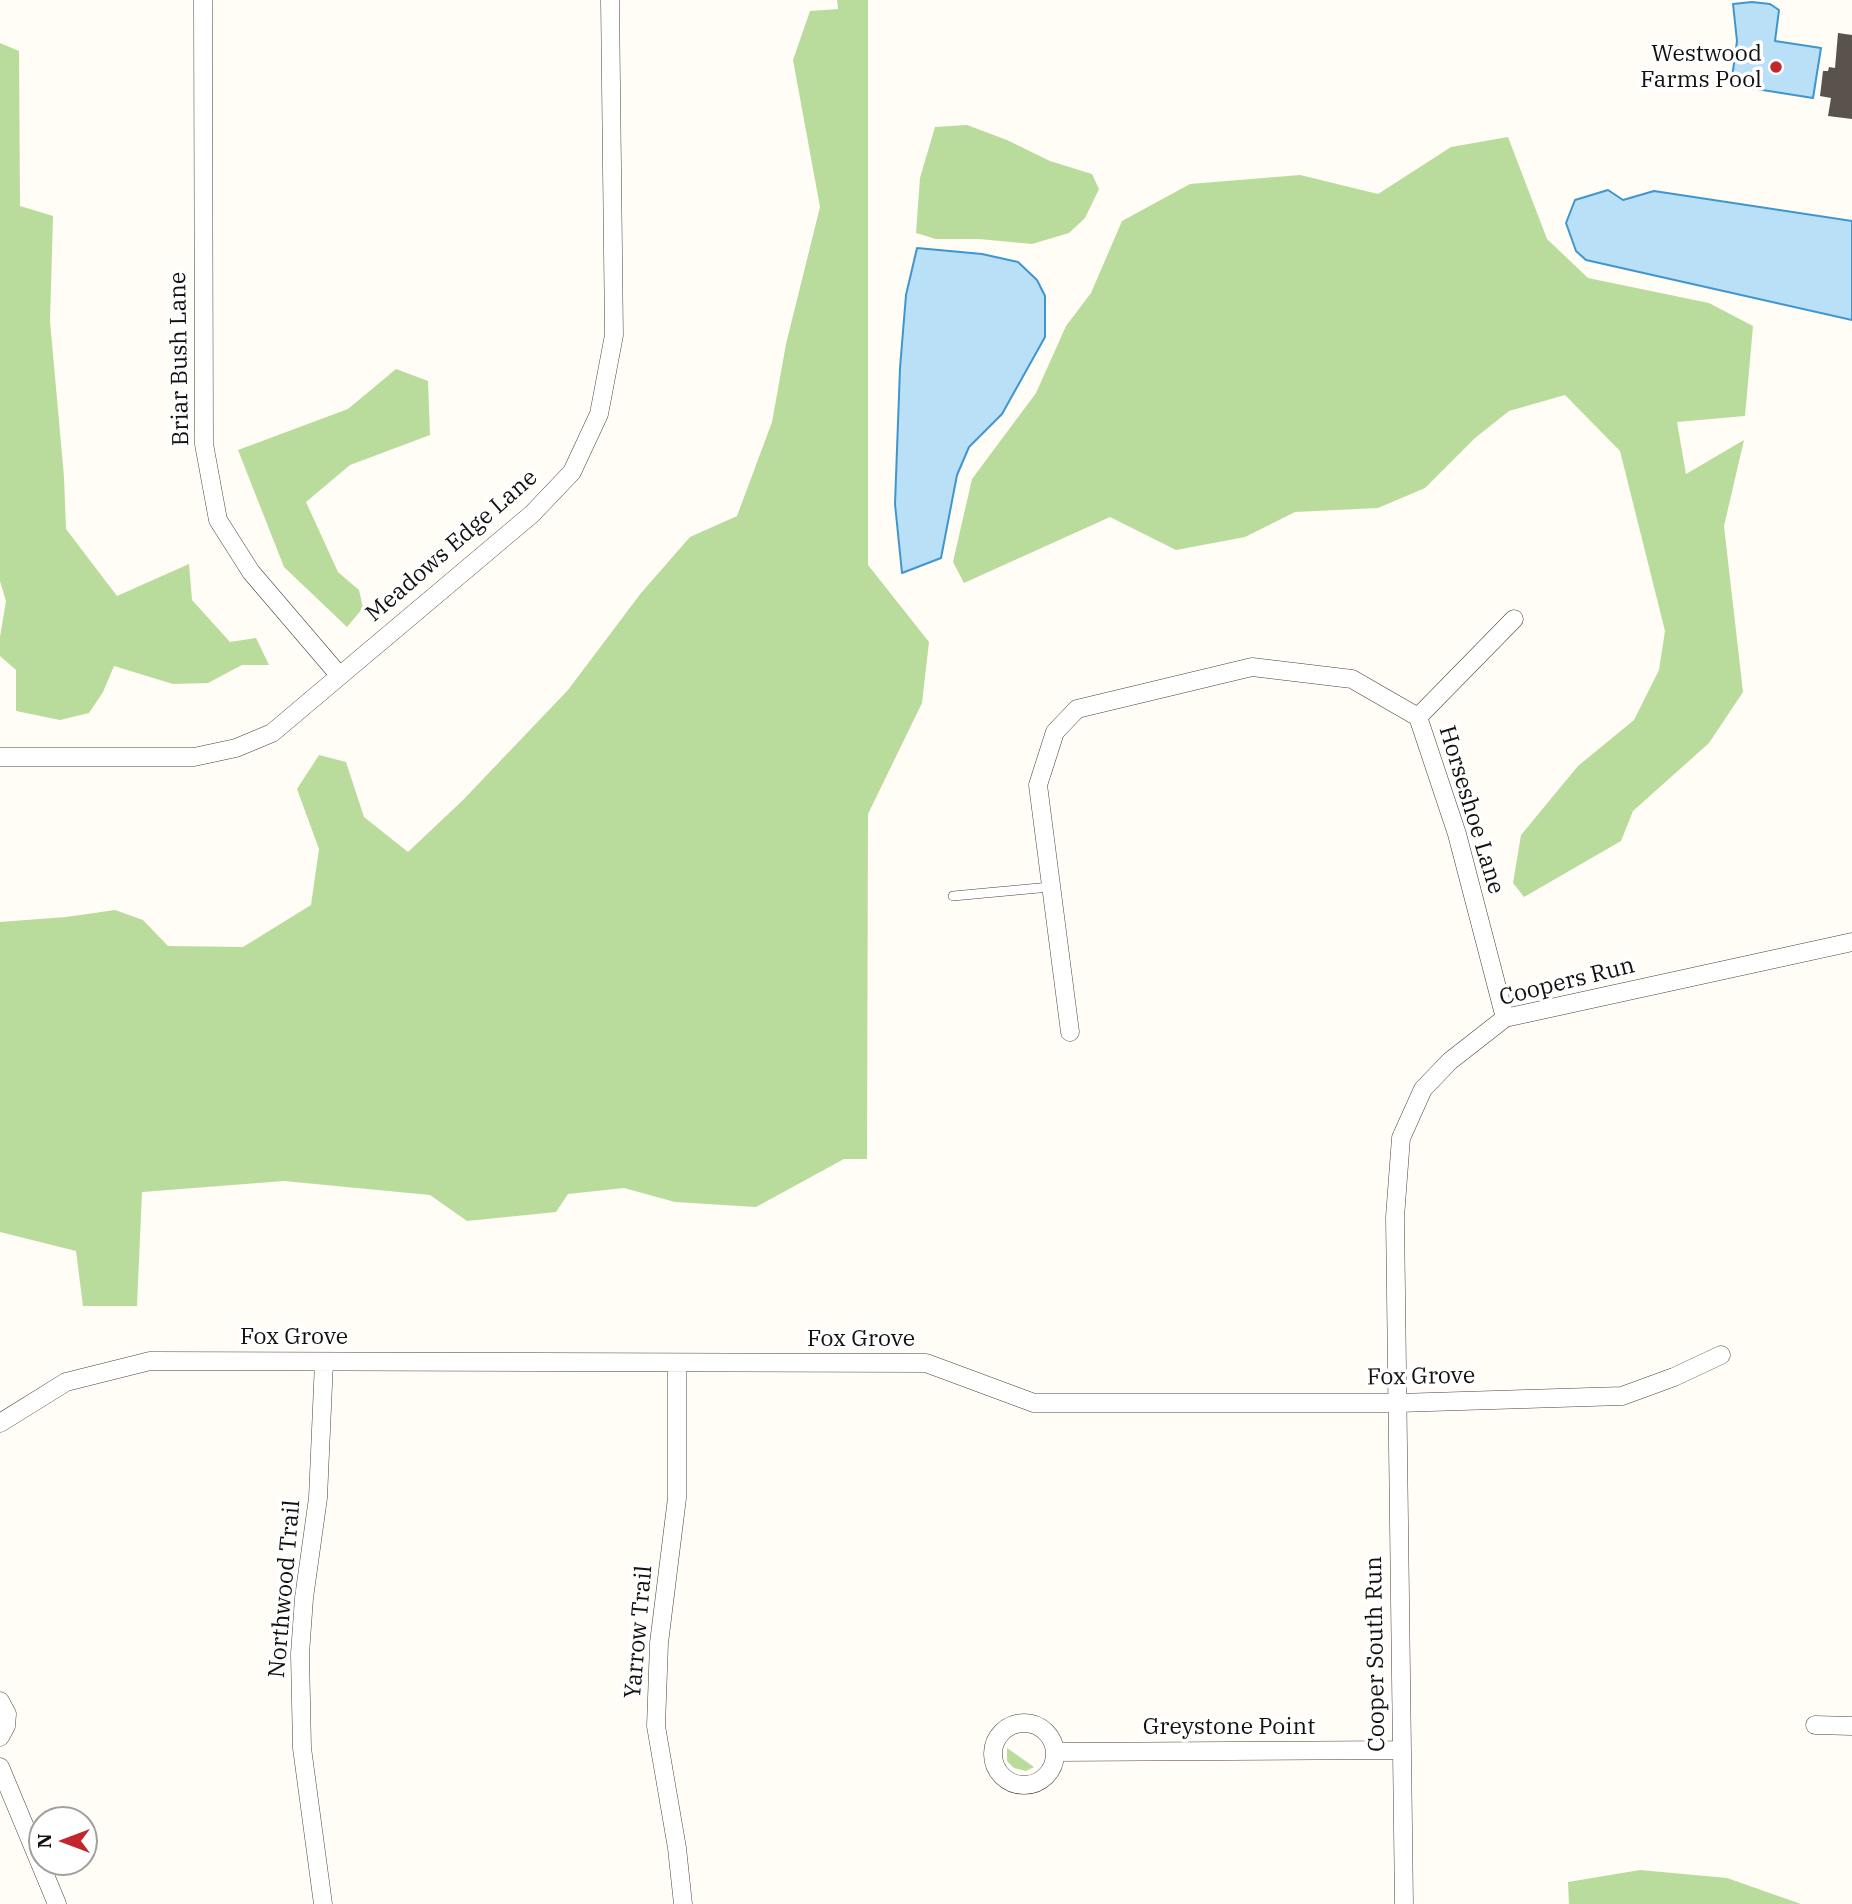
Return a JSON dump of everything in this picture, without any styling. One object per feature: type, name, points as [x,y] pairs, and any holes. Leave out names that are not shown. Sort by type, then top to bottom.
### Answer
[{"type":"street","name":"Briar Bush Lane","points":[[203,0],[204,444],[218,520],[251,572],[339,675]]},
{"type":"street","name":"Meadows Edge Lane","points":[[0,757],[194,757],[236,748],[272,733],[532,514],[572,472],[599,414],[614,335],[610,0]]},
{"type":"street","points":[[1418,717],[1514,619]]},
{"type":"street","name":"Horseshoe Lane","points":[[1070,1032],[1038,785],[1055,732],[1077,709],[1252,667],[1352,679],[1418,717],[1457,834],[1505,1018]]},
{"type":"street","name":"Coopers Run","points":[[1398,1403],[1395,1217],[1401,1138],[1423,1089],[1450,1061],[1505,1018],[1852,942]]},
{"type":"street","name":"Fox Grove","points":[[0,1423],[66,1382],[150,1361],[926,1363],[1034,1403],[1398,1403],[1622,1396],[1674,1377],[1721,1355]]},
{"type":"street","name":"Northwood Trail","points":[[323,1904],[302,1748],[300,1654],[304,1598],[318,1498],[324,1362]]},
{"type":"street","name":"Yarrow Trail","points":[[677,1363],[677,1499],[659,1643],[656,1726],[677,1848],[683,1904]]},
{"type":"street","name":"Cooper South Run","points":[[1398,1403],[1404,1904]]},
{"type":"street","points":[[0,1701],[7,1714],[6,1726],[0,1737]]},
{"type":"street","points":[[1815,1725],[1852,1726]]},
{"type":"street","name":"Greystone Point","points":[[1055,1752],[1402,1750]]},
{"type":"street","points":[[0,1767],[57,1904]]},
{"type":"lane","points":[[953,896],[1050,887]]},
{"type":"green space","points":[[837,0],[868,0],[868,565],[929,642],[922,703],[868,814],[867,1159],[844,1159],[756,1207],[675,1202],[624,1188],[568,1194],[556,1212],[467,1221],[430,1195],[284,1181],[142,1192],[137,1306],[83,1306],[76,1251],[0,1232],[0,922],[115,910],[143,920],[168,946],[243,947],[311,905],[319,849],[297,789],[319,755],[346,762],[364,817],[408,852],[463,800],[568,690],[641,593],[690,537],[737,516],[772,422],[786,344],[820,207],[793,60],[810,11],[838,9]]},
{"type":"green space","points":[[0,43],[19,51],[20,206],[53,216],[50,321],[66,529],[117,596],[189,564],[192,600],[230,642],[256,638],[269,665],[242,665],[208,683],[173,684],[114,666],[103,692],[89,713],[60,720],[16,711],[16,670],[0,656],[6,601],[0,581]]},
{"type":"green space","points":[[967,125],[1007,140],[1050,161],[1092,174],[1099,189],[1085,218],[1069,233],[1032,244],[979,239],[936,239],[916,233],[920,178],[935,127]]},
{"type":"green space","points":[[1508,137],[1547,239],[1588,278],[1709,303],[1753,326],[1745,416],[1677,422],[1686,474],[1744,440],[1724,526],[1743,692],[1709,743],[1633,811],[1621,841],[1524,897],[1513,883],[1521,835],[1578,766],[1634,720],[1659,670],[1665,631],[1620,451],[1565,395],[1509,411],[1475,438],[1425,488],[1378,508],[1295,512],[1245,537],[1176,550],[1110,517],[964,583],[953,562],[972,479],[1036,393],[1066,326],[1091,293],[1122,221],[1190,184],[1300,175],[1378,194],[1451,147]]},
{"type":"green space","points":[[396,369],[428,381],[430,435],[350,465],[306,502],[338,572],[359,590],[363,608],[347,627],[284,567],[238,450],[348,409]]},
{"type":"green space","points":[[1007,1748],[1034,1767],[1026,1771],[1014,1768],[1007,1761]]},
{"type":"green space","points":[[1640,1870],[1727,1878],[1801,1904],[1569,1904],[1568,1882]]},
{"type":"water","name":"Westwood Farms Pool","points":[[1733,4],[1770,4],[1779,10],[1775,41],[1821,48],[1813,98],[1731,85],[1737,41]]},
{"type":"water","points":[[1608,190],[1623,200],[1654,191],[1852,221],[1852,320],[1586,260],[1576,251],[1566,223],[1575,200]]},
{"type":"water","points":[[917,248],[982,254],[1018,262],[1037,280],[1045,296],[1045,337],[1002,414],[969,447],[957,475],[941,558],[902,573],[895,504],[900,368],[906,295]]},
{"type":"building","points":[[1838,33],[1852,35],[1852,119],[1828,116],[1831,98],[1820,96],[1823,71],[1828,71],[1829,67],[1835,68]]},
{"type":"place","name":"Westwood Farms Pool","points":[[1776,67]]}]
